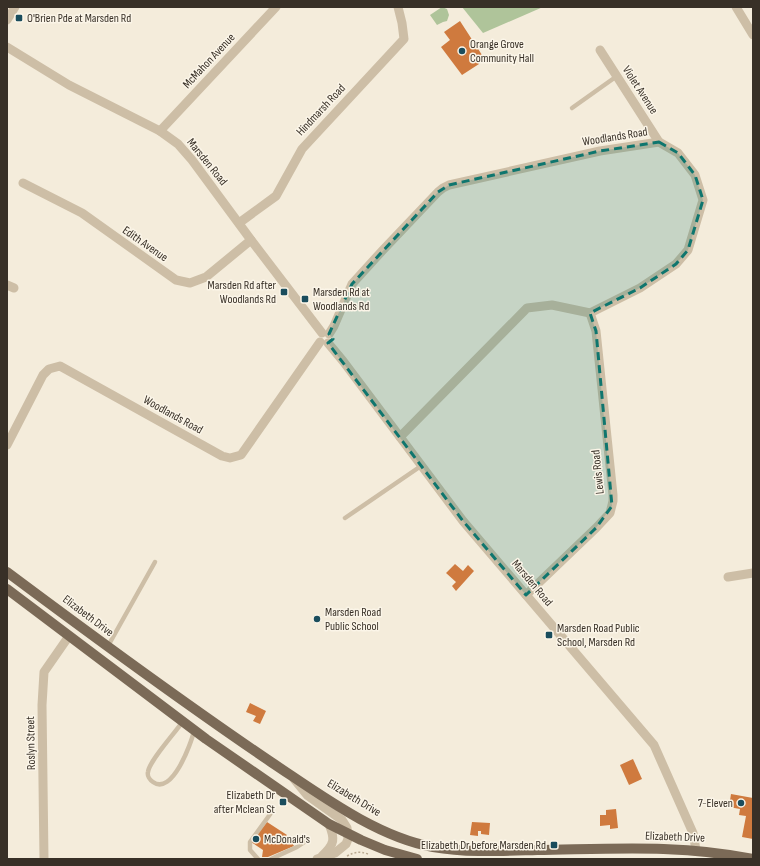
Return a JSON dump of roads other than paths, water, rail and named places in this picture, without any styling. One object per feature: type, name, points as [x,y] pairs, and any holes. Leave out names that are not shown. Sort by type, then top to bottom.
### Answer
[{"type":"main road","name":"Elizabeth Drive","points":[[7,572],[216,724],[290,774],[359,818],[410,841],[431,846],[476,851],[672,848],[695,854],[753,858]]},
{"type":"main road","points":[[7,590],[195,730],[329,824],[347,834],[385,850],[417,859]]},
{"type":"street","points":[[7,20],[15,7]]},
{"type":"street","name":"McMahon Avenue","points":[[160,131],[276,7]]},
{"type":"street","name":"Hindmarsh Road","points":[[239,223],[276,196],[302,149],[404,39],[398,7]]},
{"type":"street","points":[[736,7],[753,35]]},
{"type":"street","name":"Marsden Road","points":[[7,47],[69,85],[160,131],[184,150],[463,521],[654,745],[693,832],[695,854]]},
{"type":"street","name":"Violet Avenue","points":[[600,50],[659,142]]},
{"type":"street","name":"Woodlands Road","points":[[7,445],[43,375],[49,369],[60,366],[222,456],[230,458],[241,455],[334,326],[352,284],[387,245],[443,188],[458,182],[600,150],[659,142],[678,152],[695,175],[703,200],[688,250],[676,264],[640,288],[590,313]]},
{"type":"street","name":"Edith Avenue","points":[[23,183],[82,213],[176,280],[190,283],[206,277],[251,240]]},
{"type":"street","points":[[400,437],[527,308],[552,305],[590,313]]},
{"type":"street","name":"Lewis Road","points":[[526,595],[596,528],[610,513],[612,506],[613,494],[596,331],[590,313]]},
{"type":"street","points":[[728,576],[753,573]]},
{"type":"street","name":"Roslyn Street","points":[[44,859],[42,705],[44,672],[69,636]]},
{"type":"street","points":[[290,774],[307,795],[342,820],[347,828],[348,839],[346,844],[335,853],[319,858]]},
{"type":"street","points":[[319,858],[328,851],[334,841],[329,824]]},
{"type":"lane","points":[[572,108],[617,76]]},
{"type":"lane","points":[[345,518],[421,466]]},
{"type":"lane","points":[[108,646],[155,562]]},
{"type":"lane","points":[[183,721],[151,764],[148,773],[154,784],[162,785],[170,782],[182,763],[195,730]]},
{"type":"lane","points":[[258,859],[250,850],[250,842],[271,813]]},
{"type":"lane","points":[[271,859],[298,847],[306,841]]},
{"type":"place","name":"O'Brien Pde at Marsden Rd","points":[[19,18]]},
{"type":"place","name":"Orange Grove Community Hall","points":[[462,51]]},
{"type":"place","name":"Marsden Rd after Woodlands Rd","points":[[284,292]]},
{"type":"place","name":"Marsden Rd at Woodlands Rd","points":[[305,299]]},
{"type":"place","name":"Marsden Road Public School","points":[[317,619]]},
{"type":"place","name":"Marsden Road Public School, Marsden Rd","points":[[549,635]]},
{"type":"place","name":"Elizabeth Dr after Mclean St","points":[[283,802]]},
{"type":"place","name":"7-Eleven","points":[[741,803]]},
{"type":"place","name":"McDonald's","points":[[256,839]]},
{"type":"place","name":"Elizabeth Dr before Marsden Rd","points":[[554,845]]}]
